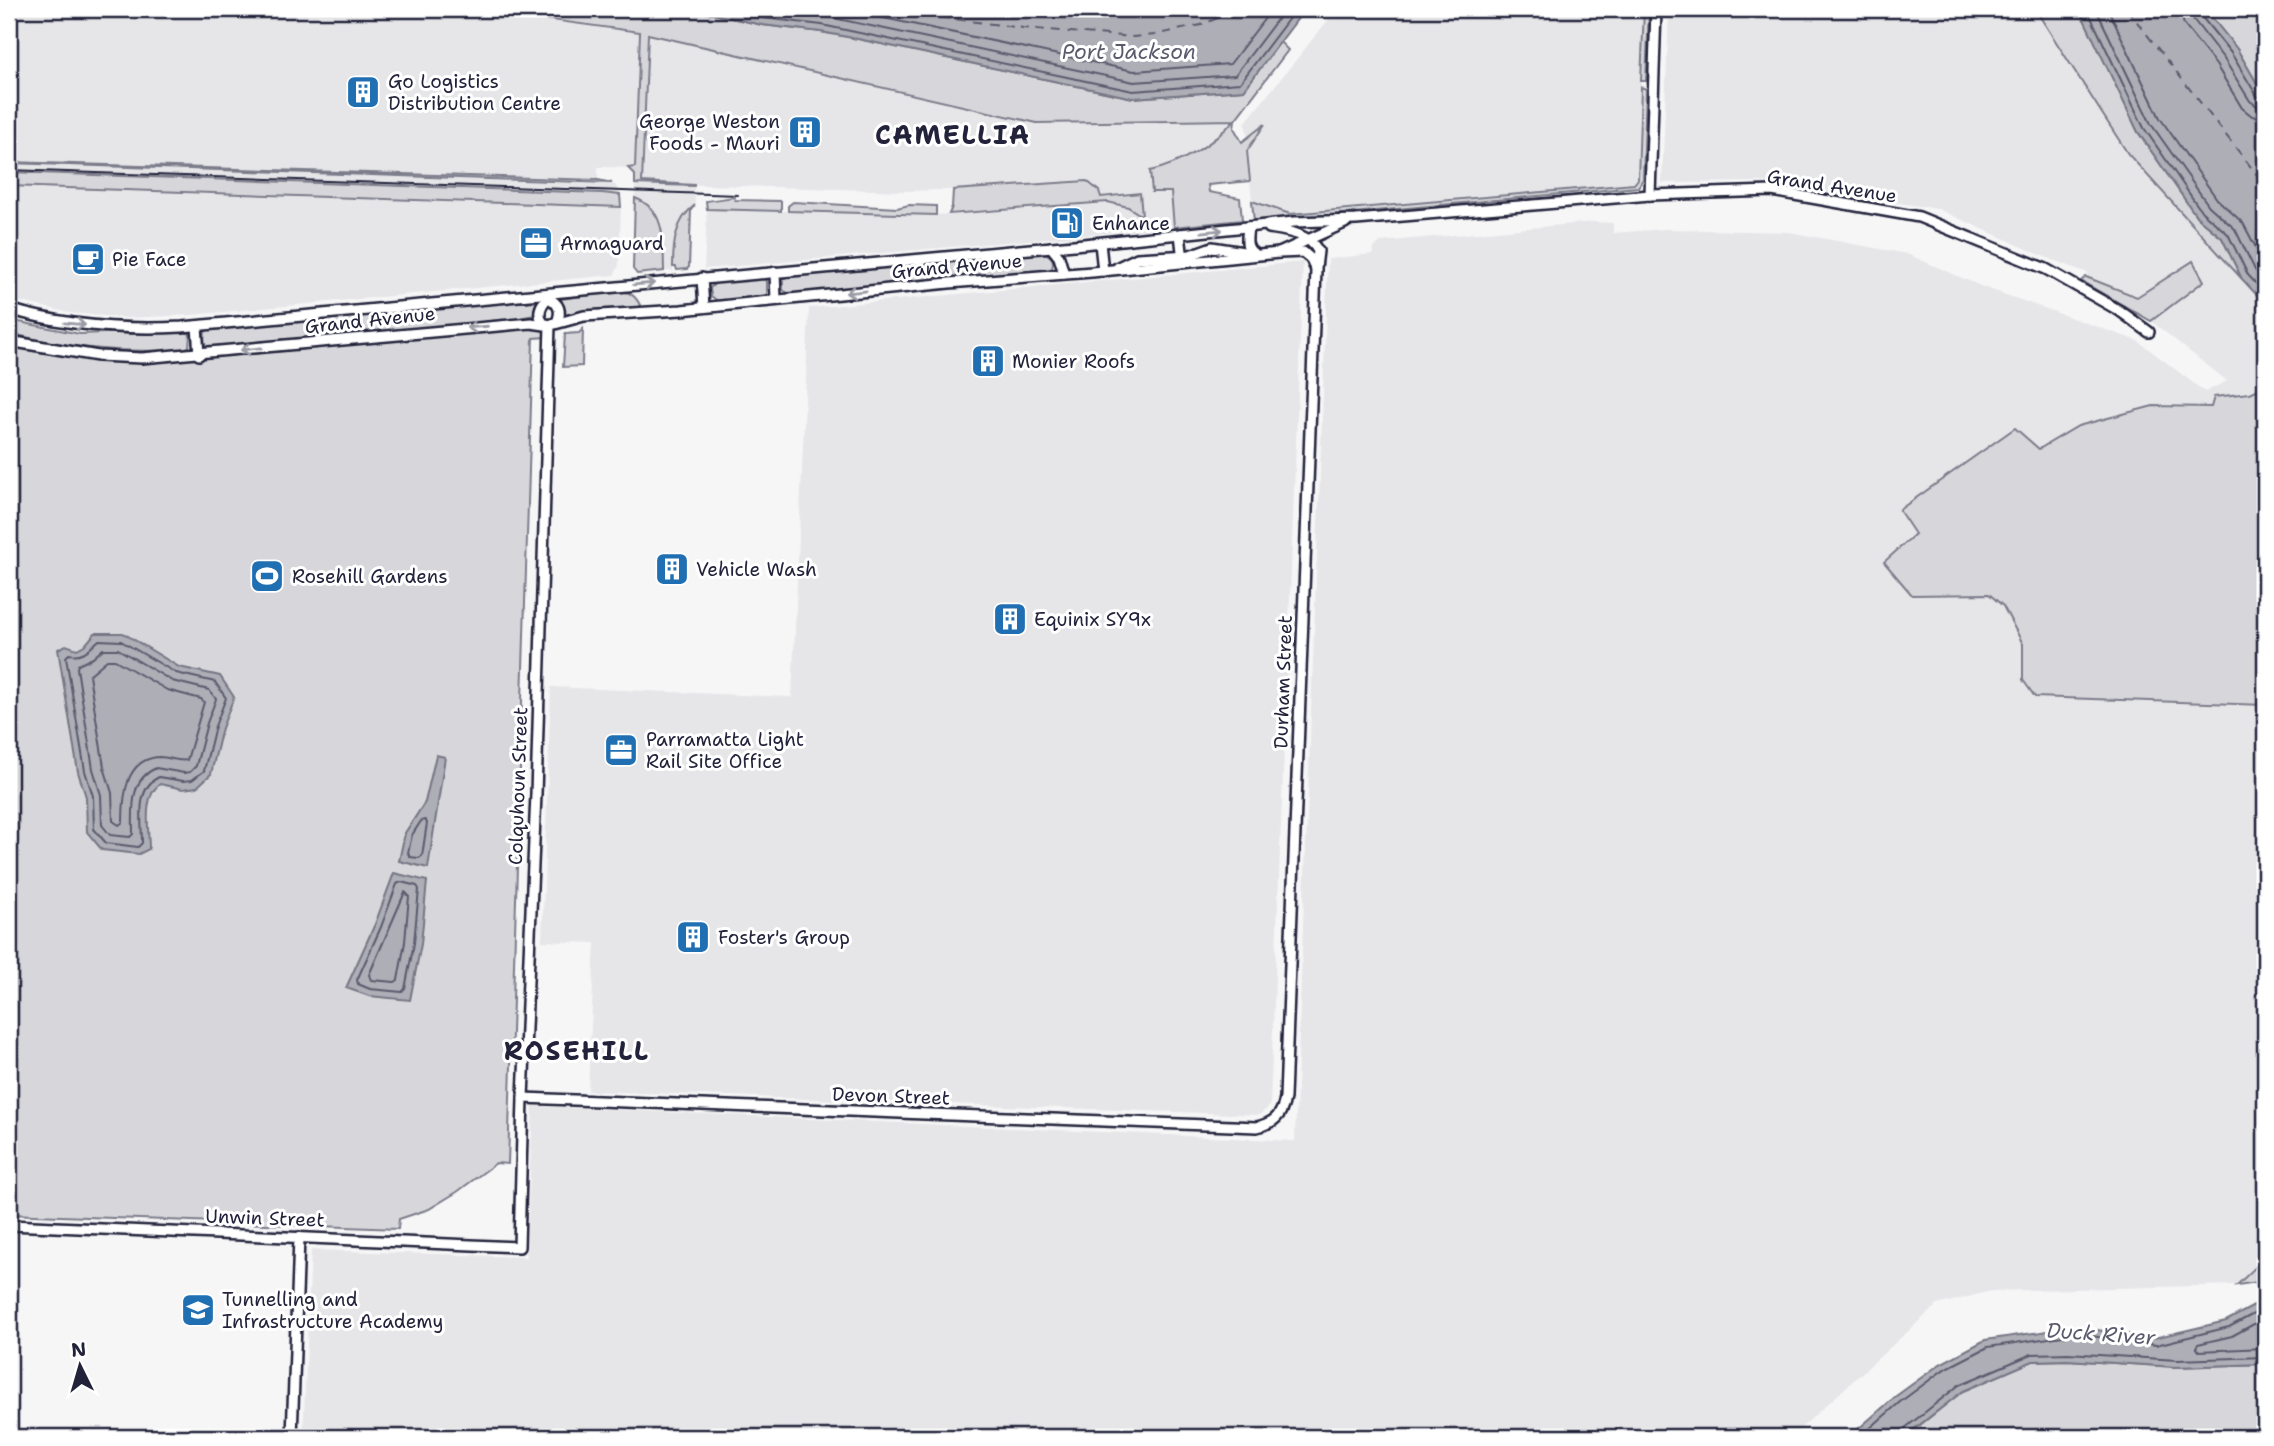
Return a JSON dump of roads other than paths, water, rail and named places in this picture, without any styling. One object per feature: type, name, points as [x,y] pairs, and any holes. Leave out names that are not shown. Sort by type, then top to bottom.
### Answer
[{"type":"street","points":[[1650,195],[1656,9]]},
{"type":"street","name":"Grand Avenue","points":[[9,309],[60,322],[105,327],[197,326],[1100,243],[1294,222],[1356,220],[1650,195],[1772,191],[1919,217],[2046,269],[2130,317],[2149,332]]},
{"type":"street","name":"Grand Avenue","points":[[9,341],[99,356],[142,358],[199,355],[430,331],[531,323],[550,325],[584,316],[1107,271],[1183,259],[1279,253],[1329,229],[1356,220]]},
{"type":"street","points":[[1257,255],[1250,252],[1247,246],[1252,227],[1290,232],[1309,240],[1317,248],[1318,258]]},
{"type":"street","name":"Durham Street","points":[[1256,1127],[1277,1118],[1283,1109],[1284,1098],[1315,270],[1322,239],[1329,229]]},
{"type":"street","points":[[1180,234],[1183,259]]},
{"type":"street","points":[[1100,243],[1107,271]]},
{"type":"street","points":[[1051,247],[1059,257],[1064,274]]},
{"type":"street","points":[[1279,253],[1303,252],[1311,259],[1315,270]]},
{"type":"street","points":[[775,272],[776,300]]},
{"type":"street","points":[[702,278],[704,307]]},
{"type":"street","name":"Grand Avenue","points":[[491,299],[548,298],[620,286]]},
{"type":"street","points":[[548,298],[555,302],[559,309],[559,317],[550,325],[540,318],[540,310],[548,298]]},
{"type":"street","name":"Colquhoun Street","points":[[519,1247],[537,780],[550,325]]},
{"type":"street","points":[[197,326],[199,355]]},
{"type":"street","name":"Devon Street","points":[[523,1098],[1256,1127]]},
{"type":"street","name":"Unwin Street","points":[[9,1225],[519,1247]]},
{"type":"street","points":[[292,1437],[299,1237]]},
{"type":"water","name":"Port Jackson","points":[[691,9],[1305,9],[1244,90],[1133,98],[858,39],[762,25]]},
{"type":"water","points":[[2079,9],[2205,9],[2237,49],[2265,97],[2265,304],[2242,279],[2222,238],[2197,217],[2138,132]]},
{"type":"water","points":[[95,633],[123,633],[179,667],[220,676],[234,697],[222,728],[211,774],[197,787],[183,789],[160,784],[154,789],[148,814],[149,849],[139,854],[102,850],[87,832],[86,797],[78,772],[58,649],[66,645],[77,649],[86,644]]},
{"type":"water","points":[[436,755],[445,757],[428,868],[399,861],[405,833],[425,802]]},
{"type":"water","points":[[394,873],[427,881],[421,944],[410,1000],[369,996],[346,988],[375,924]]},
{"type":"water","name":"Duck River","points":[[2265,1300],[2265,1364],[2176,1367],[2067,1360],[2033,1361],[1963,1391],[1904,1437],[1849,1437],[1896,1396],[1940,1364],[1985,1340],[2076,1327],[2154,1338],[2226,1321]]},
{"type":"tram line","points":[[9,170],[738,195]]},
{"type":"place","name":"Go Logistics Distribution Centre","points":[[363,92]]},
{"type":"place","name":"George Weston Foods - Mauri","points":[[805,132]]},
{"type":"place","name":"Enhance","points":[[1067,223]]},
{"type":"place","name":"Armaguard","points":[[536,243]]},
{"type":"place","name":"Pie Face","points":[[88,259]]},
{"type":"place","name":"Monier Roofs","points":[[988,361]]},
{"type":"place","name":"Vehicle Wash","points":[[672,569]]},
{"type":"place","name":"Rosehill Gardens","points":[[267,576]]},
{"type":"place","name":"Equinix SY9x","points":[[1010,619]]},
{"type":"place","name":"Parramatta Light Rail Site Office","points":[[621,750]]},
{"type":"place","name":"Foster's Group","points":[[693,937]]},
{"type":"place","name":"Tunnelling and Infrastructure Academy","points":[[198,1310]]},
{"type":"district","name":"CAMELLIA","points":[[953,134]]},
{"type":"district","name":"ROSEHILL","points":[[577,1050]]}]
